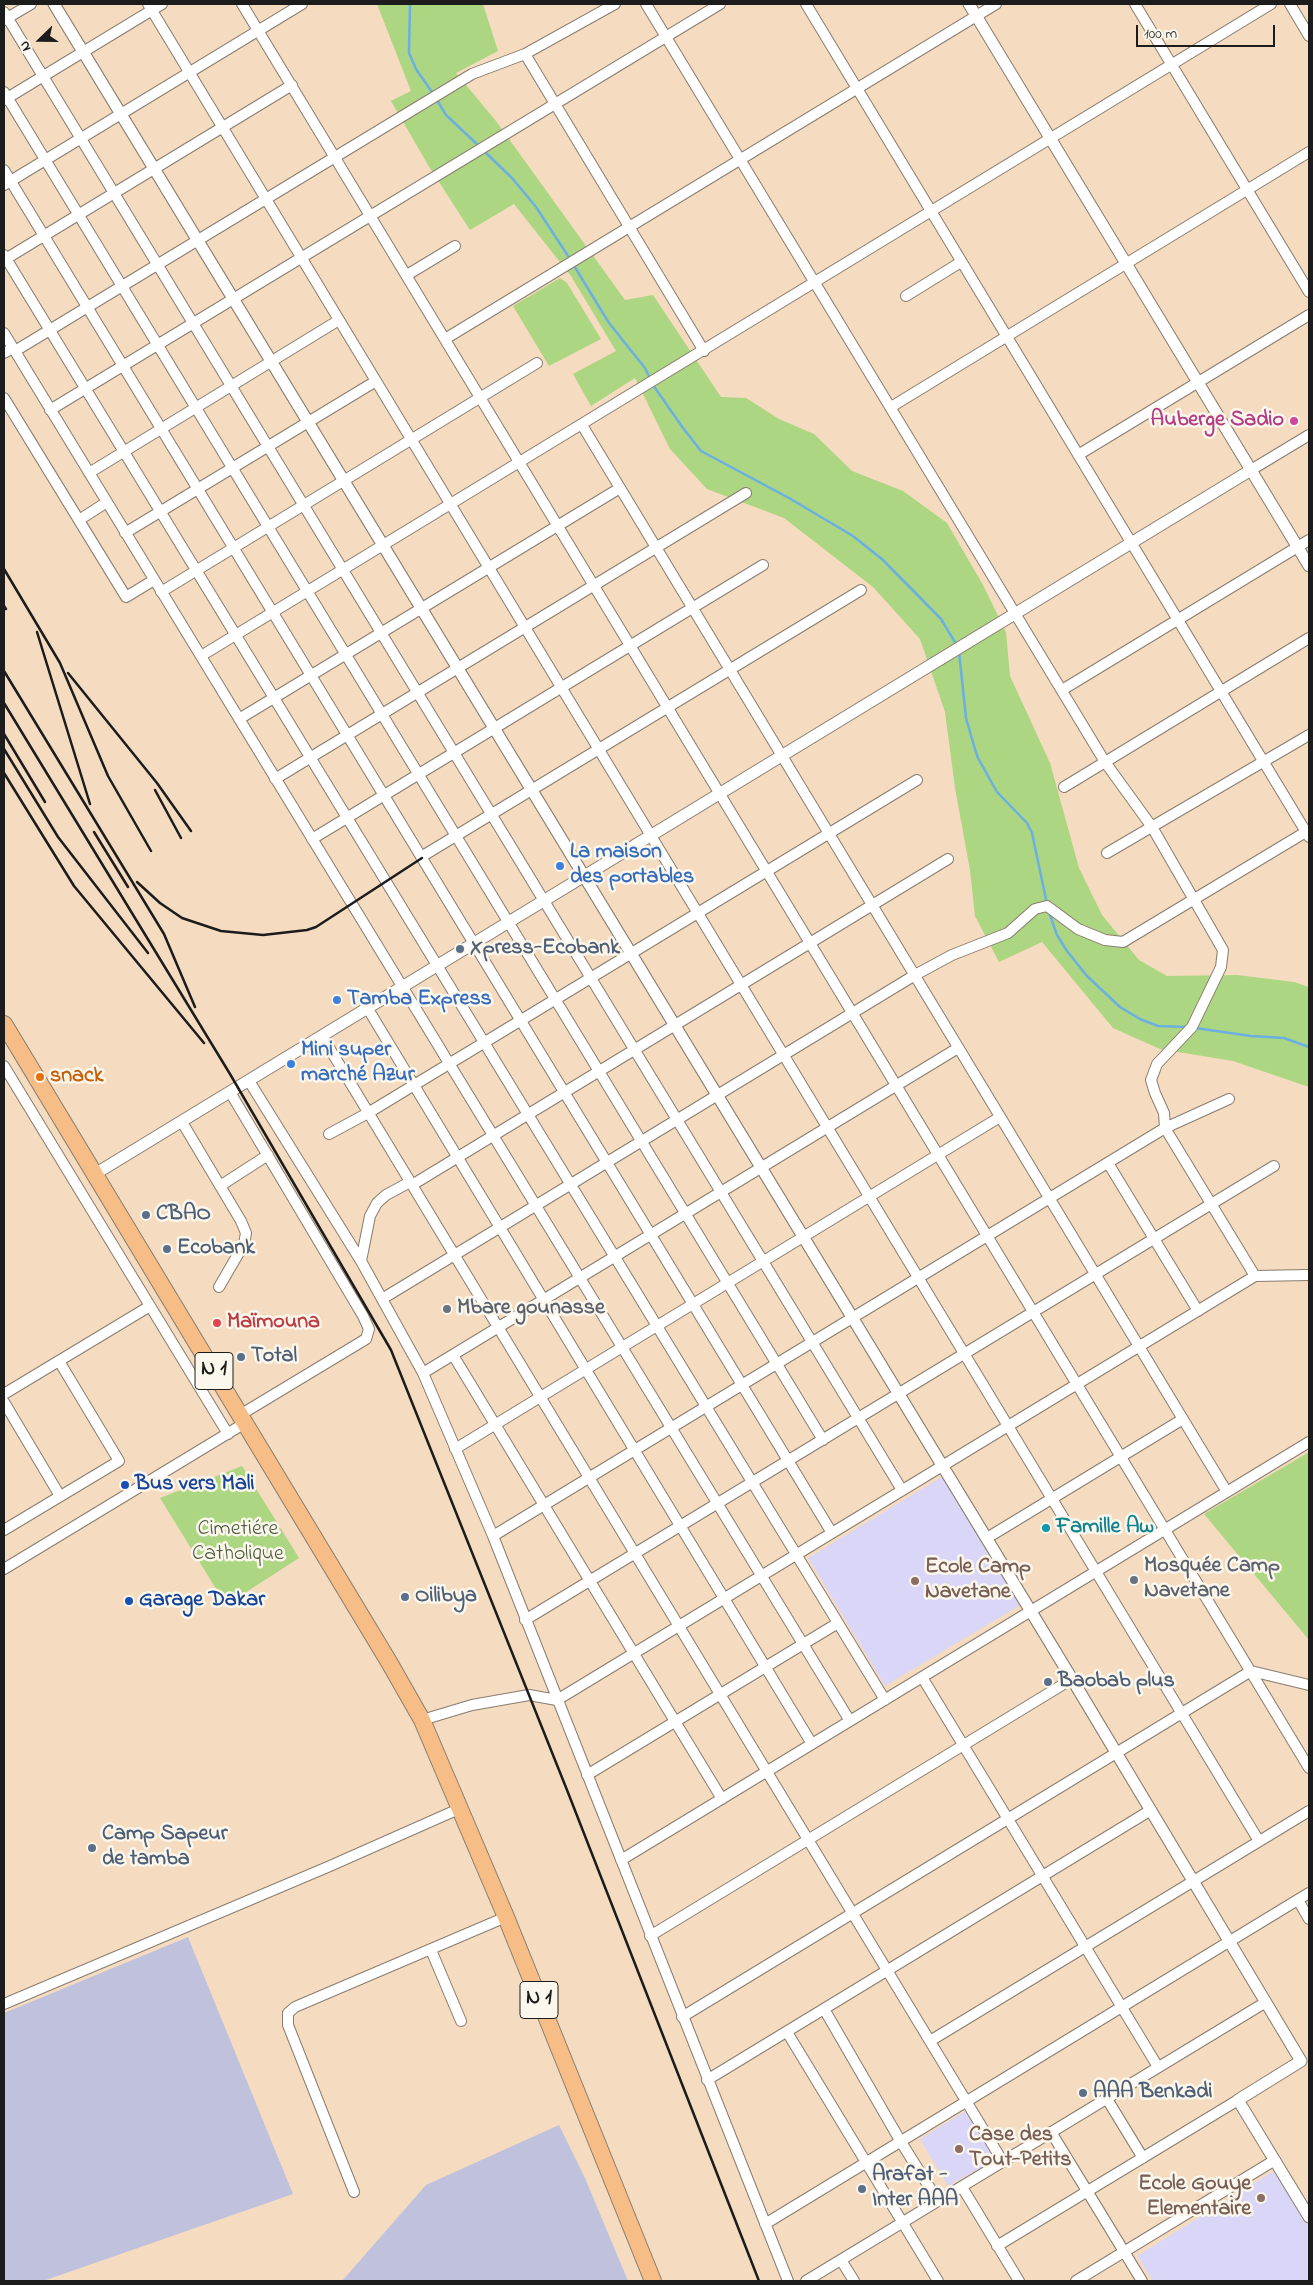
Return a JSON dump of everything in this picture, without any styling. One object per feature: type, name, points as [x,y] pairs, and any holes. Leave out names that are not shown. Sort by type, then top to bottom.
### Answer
[{"type":"highway","name":"N 1","points":[[4,1024],[385,1654],[422,1720],[506,1917],[653,2281]]},
{"type":"street","points":[[31,4],[5,17],[81,138],[902,1490]]},
{"type":"street","points":[[54,4],[987,1538],[1266,2002],[1305,2058],[997,2246]]},
{"type":"street","points":[[162,4],[150,7],[83,52],[5,97],[122,286],[823,1440]]},
{"type":"street","points":[[242,4],[1309,1768]]},
{"type":"street","points":[[7,183],[302,4]]},
{"type":"street","points":[[10,351],[50,330],[472,74],[525,54],[615,4]]},
{"type":"street","points":[[646,4],[1105,762],[1152,827],[1223,950],[1223,958],[1192,1027],[1157,1064],[1151,1080],[1154,1093],[1164,1113],[1165,1128],[1254,1276]]},
{"type":"street","points":[[50,410],[720,4]]},
{"type":"street","points":[[382,1299],[914,975],[952,955],[1008,933],[1035,909],[1044,905],[1052,908],[1069,924],[1084,932],[1106,940],[1123,942],[1308,834],[806,4]]},
{"type":"street","points":[[969,4],[1309,566]]},
{"type":"street","points":[[445,338],[996,4]]},
{"type":"street","points":[[1135,4],[1309,292]]},
{"type":"street","points":[[201,656],[1271,4]]},
{"type":"street","points":[[1290,4],[1309,36]]},
{"type":"street","points":[[150,7],[1259,1841]]},
{"type":"street","points":[[525,54],[704,351]]},
{"type":"street","points":[[292,85],[5,258],[885,1700]]},
{"type":"street","points":[[891,407],[1309,152]]},
{"type":"street","points":[[4,170],[7,183],[44,236],[832,1533]]},
{"type":"street","points":[[407,275],[455,246]]},
{"type":"street","points":[[906,296],[961,262]]},
{"type":"street","points":[[1078,456],[1309,315]]},
{"type":"street","points":[[89,472],[339,320]]},
{"type":"street","points":[[4,333],[10,351],[89,472],[850,1722]]},
{"type":"street","points":[[162,592],[537,363]]},
{"type":"street","points":[[125,533],[376,381]]},
{"type":"street","points":[[4,398],[126,597],[154,580]]},
{"type":"street","points":[[582,425],[1227,1492]]},
{"type":"street","points":[[95,1174],[1309,435]]},
{"type":"street","points":[[239,719],[620,488]]},
{"type":"street","points":[[275,779],[746,492]]},
{"type":"street","points":[[78,520],[107,502]]},
{"type":"street","points":[[1062,690],[1309,540]]},
{"type":"street","points":[[312,839],[764,565]]},
{"type":"street","points":[[421,857],[862,590]]},
{"type":"street","points":[[1064,787],[1309,638]]},
{"type":"street","points":[[1108,853],[1309,735]]},
{"type":"street","points":[[329,1134],[368,1113],[916,780]]},
{"type":"street","points":[[361,1260],[370,1216],[377,1203],[386,1194],[411,1184],[458,1157],[948,859]]},
{"type":"street","points":[[368,1009],[812,1744]]},
{"type":"street","points":[[322,1036],[1003,2162]]},
{"type":"street","points":[[423,1373],[958,1048]]},
{"type":"street","points":[[4,1066],[228,1434]]},
{"type":"street","points":[[249,1081],[361,1260],[423,1373],[493,1536],[788,2281]]},
{"type":"street","points":[[4,1569],[228,1434],[243,1419],[366,1339],[368,1329],[363,1316],[230,1092]]},
{"type":"street","points":[[493,1536],[1165,1128],[1229,1099]]},
{"type":"street","points":[[455,1449],[1000,1117]]},
{"type":"street","points":[[182,1122],[240,1221],[246,1238],[220,1287]]},
{"type":"street","points":[[220,1186],[268,1155]]},
{"type":"street","points":[[1108,1163],[1198,1311]]},
{"type":"street","points":[[526,1620],[1274,1166]]},
{"type":"street","points":[[422,1720],[472,1705],[529,1695],[557,1700],[1254,1276],[1309,1275]]},
{"type":"street","points":[[4,1394],[150,1306]]},
{"type":"street","points":[[453,1355],[722,1799]]},
{"type":"street","points":[[5,1526],[118,1461],[59,1361]]},
{"type":"street","points":[[4,1402],[60,1496]]},
{"type":"street","points":[[987,1538],[1183,1419]]},
{"type":"street","points":[[621,1860],[1309,1442]]},
{"type":"street","points":[[587,1775],[838,1623]]},
{"type":"street","points":[[682,2017],[1008,1819],[1116,1751],[1251,1671],[1309,1686]]},
{"type":"street","points":[[922,1677],[1158,2068]]},
{"type":"street","points":[[650,1936],[1072,1679]]},
{"type":"street","points":[[4,2004],[330,1866],[461,1808]]},
{"type":"street","points":[[707,2080],[1151,1810]]},
{"type":"street","points":[[930,2041],[1309,1811]]},
{"type":"street","points":[[765,2224],[1309,1893]]},
{"type":"street","points":[[1298,1900],[1309,1919]]},
{"type":"street","points":[[354,2192],[288,2025],[288,2013],[294,2007],[506,1917]]},
{"type":"street","points":[[431,1950],[461,2021]]},
{"type":"street","points":[[806,2281],[1266,2002]]},
{"type":"street","points":[[824,2009],[901,2142],[938,2201]]},
{"type":"street","points":[[787,2032],[864,2163],[938,2281]]},
{"type":"street","points":[[1107,2099],[1143,2158]]},
{"type":"street","points":[[1238,2100],[1309,2217]]},
{"type":"street","points":[[1051,2132],[1142,2281]]},
{"type":"street","points":[[1076,2281],[1275,2160]]},
{"type":"street","points":[[962,2187],[1019,2281]]},
{"type":"street","points":[[842,2260],[854,2281]]},
{"type":"shaded area","name":"Ecole Camp Navetane","points":[[945,1475],[1022,1604],[885,1686],[808,1558]]},
{"type":"shaded area","points":[[188,1937],[293,2194],[43,2281],[4,2281],[4,2013]]},
{"type":"shaded area","name":"Case des Tout-Petits","points":[[969,2109],[998,2158],[948,2186],[920,2139]]},
{"type":"shaded area","points":[[559,2125],[585,2178],[628,2281],[342,2281],[426,2185]]},
{"type":"shaded area","name":"Ecole Gouye Elementaire","points":[[1275,2170],[1309,2226],[1309,2281],[1153,2281],[1137,2256]]},
{"type":"green space","points":[[377,4],[483,4],[498,51],[456,73],[496,121],[625,300],[653,295],[721,397],[746,398],[779,419],[814,434],[852,471],[903,491],[947,523],[983,585],[1006,632],[1010,676],[1050,763],[1079,868],[1102,915],[1139,960],[1167,976],[1237,975],[1294,982],[1309,987],[1309,1087],[1233,1061],[1160,1049],[1113,1028],[1042,942],[999,962],[975,916],[970,870],[955,788],[945,712],[920,639],[873,587],[784,518],[707,489],[670,449],[635,378],[591,406],[573,374],[616,351],[571,276],[514,204],[470,230],[428,165],[391,101],[411,91]]},
{"type":"green space","points":[[560,278],[567,283],[601,339],[549,366],[513,306]]},
{"type":"green space","points":[[1309,1452],[1309,1640],[1204,1514]]},
{"type":"green space","name":"Cimetiére Catholique","points":[[242,1466],[299,1558],[226,1605],[160,1498]]},
{"type":"waterway","points":[[410,4],[409,53],[416,69],[434,95]]},
{"type":"waterway","points":[[437,100],[446,115],[480,147]]},
{"type":"waterway","points":[[484,151],[512,178],[536,207],[570,259]]},
{"type":"waterway","points":[[573,264],[609,323],[645,368],[651,380]]},
{"type":"waterway","points":[[653,385],[701,451],[789,498],[853,536],[883,560],[941,619],[956,644]]},
{"type":"waterway","points":[[959,652],[966,718],[978,758],[997,792],[1027,823],[1032,833],[1047,904]]},
{"type":"waterway","points":[[1049,912],[1057,935],[1067,951],[1087,976],[1120,1007],[1140,1019],[1158,1026],[1187,1027]]},
{"type":"waterway","points":[[1195,1028],[1251,1036],[1284,1038],[1309,1047]]},
{"type":"railway","points":[[4,569],[60,663],[108,776],[151,851]]},
{"type":"railway","points":[[37,632],[90,804]]},
{"type":"railway","points":[[4,671],[164,934],[195,1007]]},
{"type":"railway","points":[[68,673],[157,783],[191,831]]},
{"type":"railway","points":[[4,703],[230,1074],[391,1350],[567,1790],[759,2281]]},
{"type":"railway","points":[[4,734],[45,802]]},
{"type":"railway","points":[[4,749],[58,837],[148,953]]},
{"type":"railway","points":[[4,773],[74,886],[204,1043]]},
{"type":"railway","points":[[155,790],[181,838]]},
{"type":"railway","points":[[94,832],[128,887]]},
{"type":"railway","points":[[137,882],[160,903],[182,918],[221,931],[263,935],[307,930],[316,927],[422,858]]},
{"type":"place","name":"Auberge Sadio","points":[[1294,421]]},
{"type":"place","name":"La maison des portables","points":[[560,866]]},
{"type":"place","name":"Xpress-Ecobank","points":[[460,949]]},
{"type":"place","name":"Tamba Express","points":[[337,1000]]},
{"type":"place","name":"Mini super marché Azur","points":[[291,1064]]},
{"type":"place","name":"snack","points":[[40,1077]]},
{"type":"place","name":"CBAO","points":[[146,1215]]},
{"type":"place","name":"Ecobank","points":[[167,1249]]},
{"type":"place","name":"Mbare gounasse","points":[[447,1309]]},
{"type":"place","name":"Maïmouna","points":[[217,1323]]},
{"type":"place","name":"Total","points":[[241,1357]]},
{"type":"place","name":"Bus vers Mali","points":[[125,1485]]},
{"type":"place","name":"Famille Aw","points":[[1046,1528]]},
{"type":"place","name":"Mosquée Camp Navetane","points":[[1134,1580]]},
{"type":"place","name":"Ecole Camp Navetane","points":[[915,1581]]},
{"type":"place","name":"Oilibya","points":[[405,1597]]},
{"type":"place","name":"Garage Dakar","points":[[129,1601]]},
{"type":"place","name":"Baobab plus","points":[[1048,1682]]},
{"type":"place","name":"Camp Sapeur de tamba","points":[[92,1848]]},
{"type":"place","name":"AAA Benkadi","points":[[1083,2093]]},
{"type":"place","name":"Case des Tout-Petits","points":[[959,2149]]},
{"type":"place","name":"Arafat - Inter AAA","points":[[862,2189]]},
{"type":"place","name":"Ecole Gouye Elementaire","points":[[1261,2198]]}]
